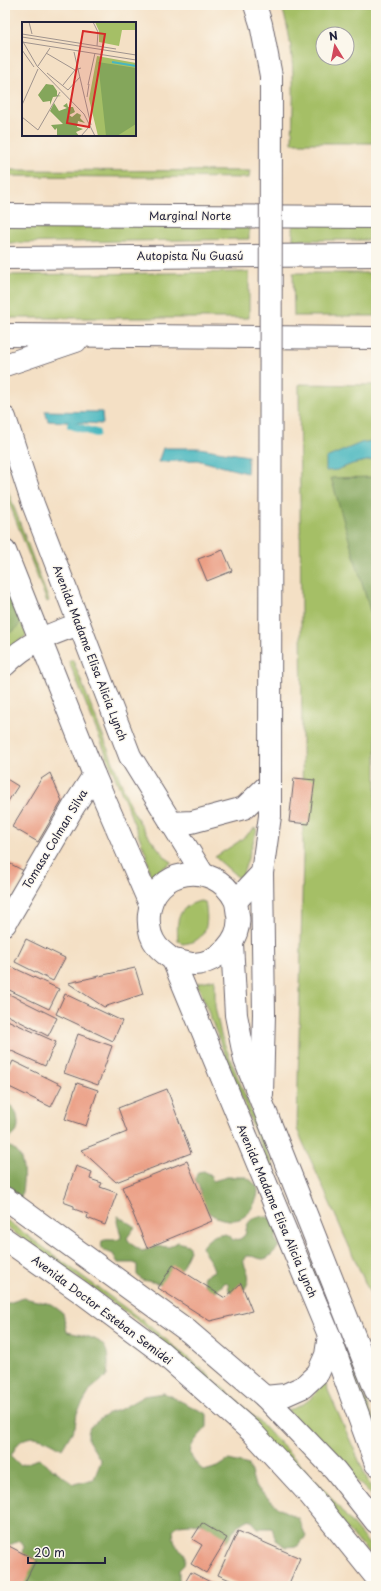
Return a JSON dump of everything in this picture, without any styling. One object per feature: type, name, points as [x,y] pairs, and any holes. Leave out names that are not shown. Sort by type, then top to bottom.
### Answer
[{"type":"main road","points":[[255,5],[261,24],[271,76],[270,816],[262,873],[264,1014],[262,1105]]},
{"type":"main road","name":"Marginal Norte","points":[[5,214],[376,217]]},
{"type":"main road","name":"Autopista Ñu Guasú","points":[[5,258],[376,255]]},
{"type":"main road","points":[[5,336],[376,338]]},
{"type":"main road","points":[[5,365],[91,336]]},
{"type":"main road","name":"Avenida Madame Elisa Alicia Lynch","points":[[5,418],[33,504],[130,756],[203,874]]},
{"type":"main road","name":"Avenida Madame Elisa Alicia Lynch","points":[[5,551],[94,775],[150,904]]},
{"type":"main road","points":[[5,665],[14,656],[40,638],[79,624]]},
{"type":"main road","name":"Tomasa Colman Silva","points":[[5,924],[70,812],[94,775]]},
{"type":"main road","points":[[171,823],[192,822],[244,808],[270,783]]},
{"type":"main road","points":[[236,901],[262,873]]},
{"type":"main road","name":"Avenida Madame Elisa Alicia Lynch","points":[[376,1391],[245,1060],[236,1015],[232,943],[239,922],[236,901],[223,883],[203,874],[181,875],[162,886],[150,904],[148,926],[157,946],[173,960],[329,1335],[376,1464]]},
{"type":"main road","name":"Avenida Madame Elisa Alicia Lynch","points":[[173,960],[194,964],[216,958],[232,943]]},
{"type":"main road","points":[[5,1198],[188,1330],[265,1397],[335,1470],[376,1522]]},
{"type":"main road","name":"Avenida Doctor Esteban Semidei","points":[[5,1239],[82,1293],[161,1352],[252,1432],[309,1494],[376,1577]]},
{"type":"main road","points":[[265,1397],[285,1395],[303,1387],[313,1378],[318,1373],[326,1355],[329,1335]]},
{"type":"green space","points":[[281,5],[376,5],[376,143],[292,143],[293,73],[290,39]]},
{"type":"green space","points":[[5,169],[250,171],[249,178],[5,176]]},
{"type":"green space","points":[[249,221],[249,239],[5,243],[5,222]]},
{"type":"green space","points":[[293,223],[376,224],[376,240],[293,240]]},
{"type":"green space","points":[[249,272],[249,318],[5,318],[5,275]]},
{"type":"green space","points":[[293,273],[376,273],[376,316],[294,316]]},
{"type":"green space","points":[[299,384],[376,385],[376,1307],[297,1129],[303,853]]},
{"type":"green space","points":[[376,477],[376,631],[331,478]]},
{"type":"green space","points":[[5,483],[49,601],[47,602],[5,492]]},
{"type":"green space","points":[[5,573],[10,590],[8,596],[10,599],[19,601],[22,621],[15,630],[5,635]]},
{"type":"green space","points":[[5,588],[27,635],[5,652]]},
{"type":"green space","points":[[70,660],[73,660],[131,808],[146,833],[166,858],[172,862],[150,877],[147,856],[69,662]]},
{"type":"green space","points":[[255,828],[257,830],[241,880],[215,857],[238,842]]},
{"type":"green space","points":[[200,901],[205,902],[207,917],[205,930],[197,940],[182,944],[178,940],[177,933],[180,915],[187,907]]},
{"type":"green space","points":[[215,979],[215,1006],[221,1035],[376,1426],[376,1441],[197,983]]},
{"type":"green space","points":[[5,1066],[8,1069],[10,1076],[5,1095]]},
{"type":"green space","points":[[5,1098],[6,1102],[15,1111],[18,1120],[17,1131],[8,1139],[5,1138]]},
{"type":"green space","points":[[5,1145],[18,1153],[21,1159],[23,1167],[23,1183],[21,1198],[5,1211]]},
{"type":"green space","points":[[204,1171],[210,1175],[213,1181],[227,1177],[246,1177],[255,1184],[258,1188],[258,1192],[254,1205],[249,1212],[242,1218],[230,1220],[218,1218],[208,1212],[202,1204],[200,1190],[195,1179],[198,1172]]},
{"type":"green space","points":[[118,1216],[135,1227],[127,1238],[131,1244],[142,1251],[159,1246],[169,1247],[178,1242],[188,1245],[190,1250],[177,1278],[162,1284],[142,1280],[137,1275],[137,1265],[134,1263],[118,1263],[113,1254],[101,1248],[102,1241],[121,1238],[117,1222]]},
{"type":"green space","points":[[263,1216],[273,1219],[278,1233],[275,1239],[279,1245],[269,1257],[263,1259],[246,1256],[244,1263],[249,1280],[242,1292],[229,1291],[228,1284],[226,1282],[216,1291],[213,1291],[205,1286],[203,1279],[204,1276],[214,1271],[212,1264],[203,1250],[202,1247],[204,1244],[214,1236],[222,1234],[231,1237],[233,1240],[240,1239],[245,1235],[250,1221],[254,1218]]},
{"type":"green space","points":[[5,1219],[143,1321],[203,1370],[200,1373],[141,1323],[5,1226]]},
{"type":"green space","points":[[24,1298],[51,1304],[63,1313],[67,1332],[95,1339],[101,1343],[107,1354],[108,1364],[107,1376],[91,1389],[77,1413],[75,1427],[62,1449],[40,1438],[34,1437],[23,1440],[18,1444],[11,1456],[20,1465],[39,1459],[74,1484],[94,1479],[101,1461],[88,1440],[90,1427],[108,1413],[121,1409],[144,1396],[164,1393],[207,1414],[207,1427],[193,1444],[191,1449],[193,1459],[197,1464],[204,1471],[218,1467],[229,1460],[249,1465],[255,1486],[280,1509],[298,1518],[306,1536],[298,1546],[286,1547],[276,1540],[272,1528],[258,1528],[250,1519],[238,1525],[227,1541],[215,1540],[213,1533],[203,1523],[178,1525],[173,1530],[174,1540],[185,1556],[184,1565],[179,1570],[179,1586],[18,1586],[24,1547],[21,1541],[5,1548],[5,1304]]},
{"type":"green space","points":[[204,1371],[257,1419],[323,1488],[376,1553],[376,1560],[201,1374]]},
{"type":"green space","points":[[324,1381],[376,1500],[287,1410],[299,1406],[309,1400],[317,1392]]},
{"type":"water","points":[[45,411],[102,412],[103,424],[48,421]]},
{"type":"water","points":[[376,440],[376,459],[352,464],[337,470],[326,471],[326,458],[361,443]]},
{"type":"water","points":[[163,448],[199,448],[248,456],[247,473],[197,460],[158,462]]},
{"type":"building","points":[[223,550],[232,571],[207,581],[198,559]]},
{"type":"building","points":[[50,773],[62,801],[38,842],[12,827],[41,779]]},
{"type":"building","points":[[5,778],[18,786],[5,806]]},
{"type":"building","points":[[294,778],[315,780],[309,824],[289,822]]},
{"type":"building","points":[[5,861],[24,871],[5,905]]},
{"type":"building","points":[[26,939],[65,958],[53,981],[15,962]]},
{"type":"building","points":[[8,965],[59,989],[49,1009],[5,988],[5,970]]},
{"type":"building","points":[[135,968],[143,994],[104,1007],[68,983]]},
{"type":"building","points":[[5,992],[57,1018],[48,1036],[5,1014]]},
{"type":"building","points":[[65,994],[122,1021],[113,1041],[56,1014]]},
{"type":"building","points":[[5,1019],[56,1042],[45,1066],[5,1048]]},
{"type":"building","points":[[78,1034],[112,1046],[98,1085],[64,1073]]},
{"type":"building","points":[[13,1061],[62,1085],[51,1107],[5,1085],[5,1077]]},
{"type":"building","points":[[77,1083],[98,1090],[86,1126],[65,1119]]},
{"type":"building","points":[[167,1089],[191,1153],[116,1182],[81,1150],[127,1132],[118,1108]]},
{"type":"building","points":[[187,1161],[212,1221],[147,1248],[122,1187]]},
{"type":"building","points":[[76,1166],[92,1172],[90,1179],[102,1183],[100,1187],[117,1193],[105,1225],[87,1218],[88,1214],[74,1209],[74,1206],[63,1202]]},
{"type":"building","points":[[173,1265],[225,1298],[241,1283],[252,1311],[210,1321],[158,1288]]},
{"type":"building","points":[[202,1523],[227,1538],[206,1573],[191,1564],[202,1545],[192,1539]]},
{"type":"building","points":[[238,1531],[300,1558],[288,1586],[244,1586],[218,1575]]},
{"type":"building","points":[[5,1544],[36,1560],[23,1586],[5,1586]]},
{"type":"building","points":[[191,1572],[218,1586],[183,1586]]},
{"type":"waterway","points":[[71,425],[96,433]]}]
